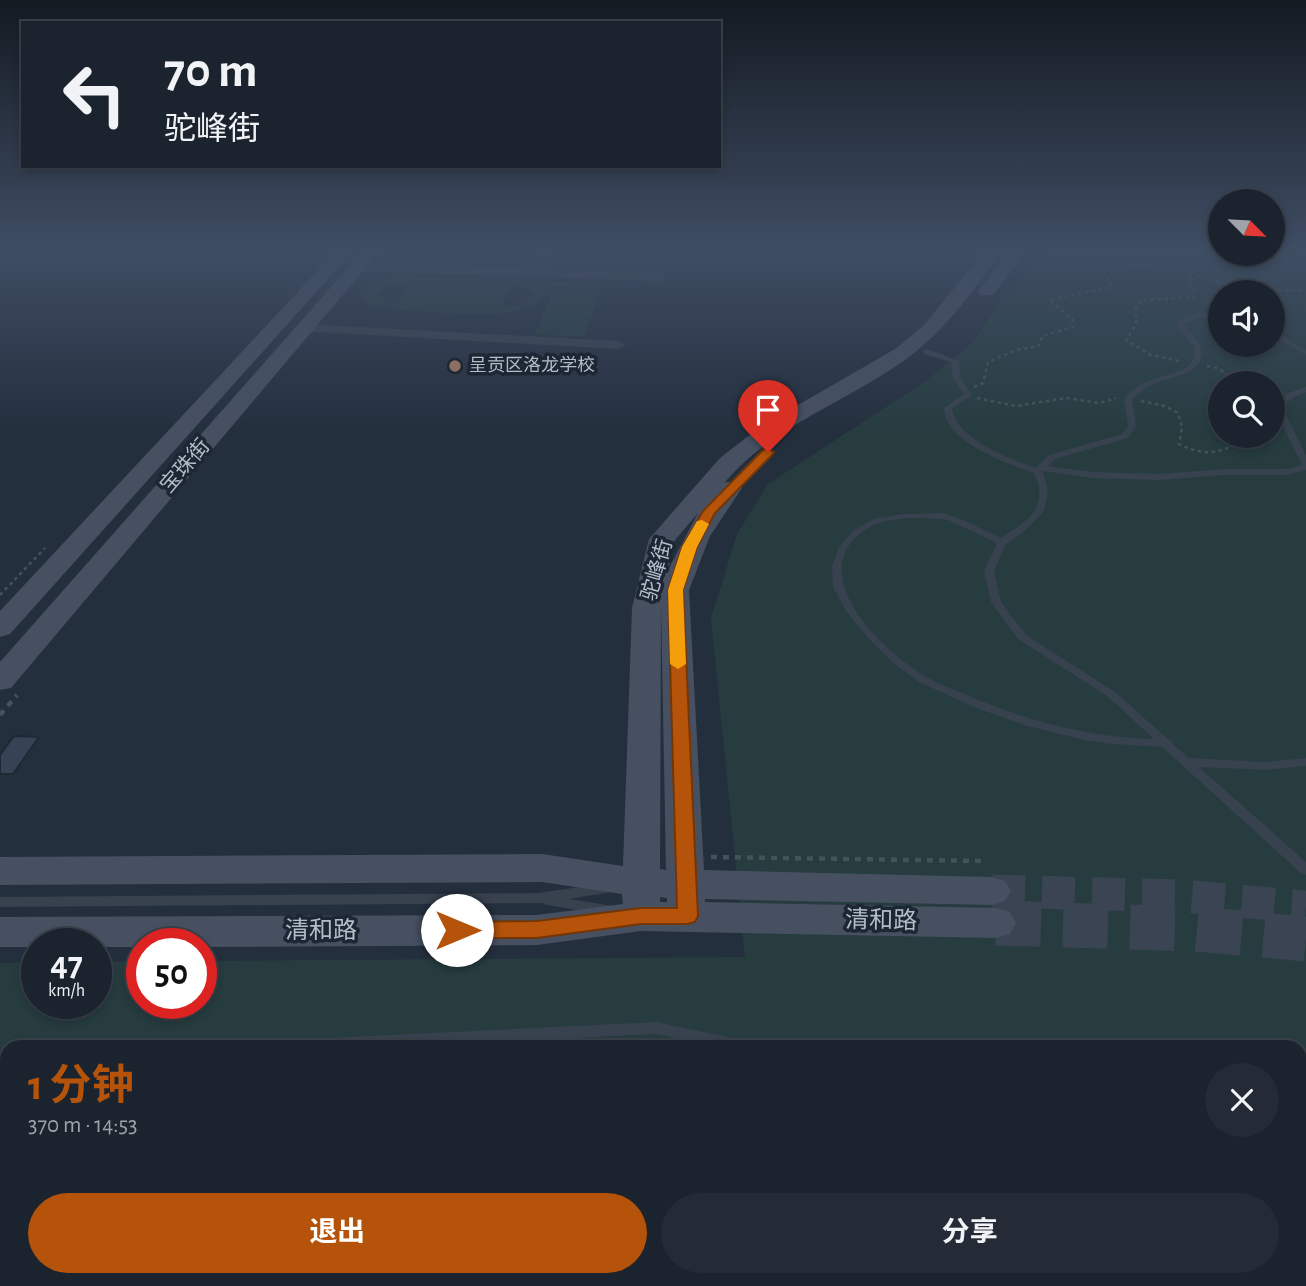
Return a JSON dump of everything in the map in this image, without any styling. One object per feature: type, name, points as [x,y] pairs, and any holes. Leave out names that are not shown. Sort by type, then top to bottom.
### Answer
[{"type":"main road","name":"宝珠街","points":[[0,628],[305,312]]},
{"type":"main road","name":"宝珠街","points":[[0,681],[317,312]]},
{"type":"main road","name":"驼峰街","points":[[641,899],[646,608],[662,539],[728,463],[768,432],[902,353],[931,329],[945,312]]},
{"type":"main road","name":"驼峰街","points":[[685,886],[676,590],[690,547],[710,511],[768,452],[800,428],[892,377],[927,352],[969,312]]},
{"type":"main road","name":"清和路","points":[[0,871],[542,868],[641,899]]},
{"type":"main road","name":"清和路","points":[[0,932],[537,930],[685,886],[991,892]]},
{"type":"street","points":[[305,328],[618,345]]},
{"type":"lane","points":[[1040,470],[1052,457],[1125,436],[1132,426],[1128,399],[1136,390],[1188,370],[1195,363],[1199,353],[1197,344],[1181,330],[1180,323],[1187,317],[1208,315]]},
{"type":"lane","points":[[1285,340],[1306,353]]},
{"type":"lane","points":[[927,352],[955,361],[954,375],[967,391],[968,395],[948,408],[947,418],[954,427],[997,456],[1019,466],[1040,470],[1159,477],[1304,469],[1301,452],[1285,428],[1278,407],[1292,395],[1306,389]]},
{"type":"lane","points":[[1040,470],[1044,491],[1040,511],[1024,528],[1002,542],[989,571],[996,602],[1022,637],[1111,694],[1306,870]]},
{"type":"lane","points":[[1002,542],[984,537],[953,519],[935,515],[877,520],[852,534],[836,558],[838,587],[857,618],[883,648],[919,678],[940,688],[1023,722],[1082,737],[1126,743],[1168,743]]},
{"type":"lane","points":[[1188,762],[1266,766],[1306,762]]},
{"type":"lane","name":"清和路","points":[[538,898],[641,899]]},
{"type":"lane","name":"清和路","points":[[0,902],[641,899]]},
{"type":"lane","points":[[411,1040],[656,1028],[713,1040]]},
{"type":"path","points":[[967,391],[983,383],[988,362],[1016,350],[1039,346],[1042,336],[1073,327],[1073,320],[1063,312]]},
{"type":"path","points":[[685,886],[991,892]]},
{"type":"green space","points":[[426,312],[500,312],[476,314]]},
{"type":"green space","points":[[544,312],[593,312],[584,337],[534,335]]},
{"type":"green space","points":[[993,312],[1208,312],[1208,357],[1285,357],[1285,312],[1306,312],[1306,1040],[0,1040],[0,963],[21,962],[21,1019],[112,1019],[112,962],[126,962],[126,1019],[217,1019],[217,961],[745,957],[711,618],[737,534],[768,484],[927,380],[973,342]]},
{"type":"building","points":[[14,736],[39,737],[13,774],[0,774],[0,755]]},
{"type":"tunnel","points":[[992,891],[1183,896],[1306,907]]},
{"type":"tunnel","points":[[996,923],[1195,929],[1306,939]]},
{"type":"slow traffic","points":[[678,664],[676,590],[690,547],[702,524]]},
{"type":"place","name":"呈贡区洛龙学校","points":[[455,366]]},
{"type":"route","points":[[457,930],[537,930],[641,916],[687,916],[676,590],[690,547],[710,511],[731,486],[768,452]]}]
